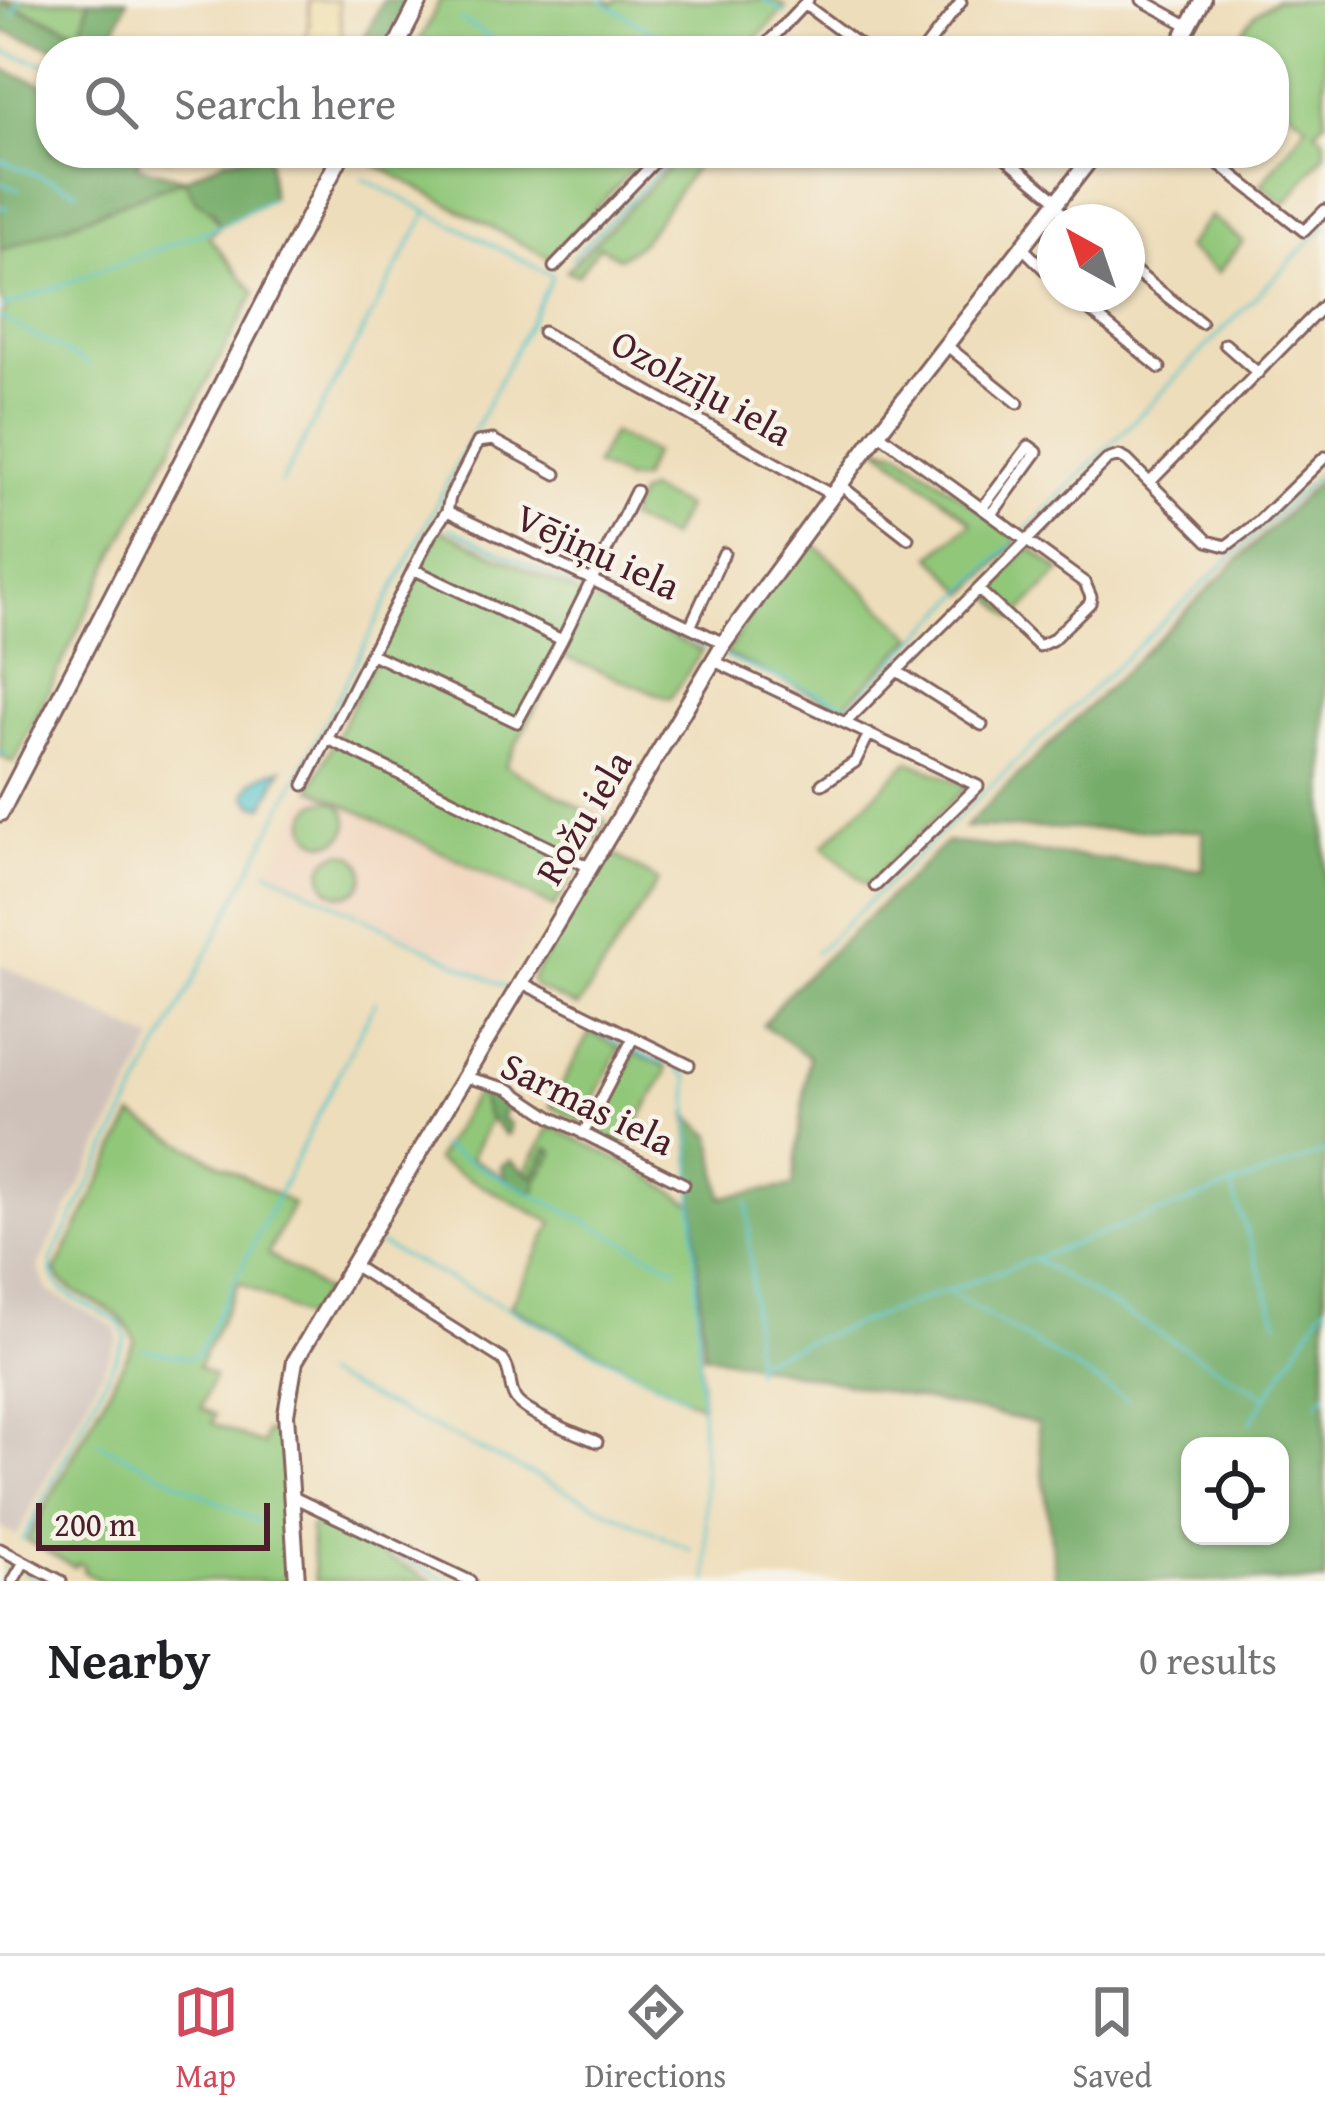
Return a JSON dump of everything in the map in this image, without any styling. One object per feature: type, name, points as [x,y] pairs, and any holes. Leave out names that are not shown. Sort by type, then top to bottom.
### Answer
[{"type":"main road","points":[[402,36],[420,0]]},
{"type":"main road","points":[[0,813],[334,168]]},
{"type":"street","points":[[1142,0],[1191,27]]},
{"type":"street","points":[[1185,36],[1203,0]]},
{"type":"street","points":[[774,36],[806,2],[848,36]]},
{"type":"street","points":[[935,36],[961,2]]},
{"type":"street","points":[[554,267],[649,168]]},
{"type":"street","points":[[1017,168],[1056,203]]},
{"type":"street","name":"Rožu iela","points":[[297,1581],[288,1495],[289,1380],[295,1361],[724,644],[873,440],[1083,168]]},
{"type":"street","points":[[1224,168],[1304,230],[1325,210]]},
{"type":"street","points":[[1021,246],[1037,262]]},
{"type":"street","points":[[1145,279],[1201,323]]},
{"type":"street","points":[[1150,481],[1325,304]]},
{"type":"street","points":[[1092,312],[1160,368]]},
{"type":"street","name":"Ozolzīļu iela","points":[[543,332],[836,490],[908,538]]},
{"type":"street","points":[[1225,344],[1258,373]]},
{"type":"street","points":[[946,345],[1018,403]]},
{"type":"street","points":[[304,785],[482,438],[556,475]]},
{"type":"street","points":[[873,440],[898,445],[1085,583],[1091,597],[1052,640],[1039,646],[979,590]]},
{"type":"street","points":[[1029,446],[1037,452],[987,510],[1029,446]]},
{"type":"street","points":[[846,722],[1107,460],[1119,456],[1208,541],[1226,545],[1258,522],[1325,458]]},
{"type":"street","points":[[372,654],[513,722],[519,719],[593,583],[636,491]]},
{"type":"street","name":"Vējiņu iela","points":[[447,511],[724,644]]},
{"type":"street","points":[[690,627],[724,553]]},
{"type":"street","points":[[413,569],[562,640]]},
{"type":"street","points":[[714,661],[978,786],[875,886]]},
{"type":"street","points":[[897,671],[982,724]]},
{"type":"street","points":[[822,784],[855,762],[869,734]]},
{"type":"street","points":[[328,739],[591,868]]},
{"type":"street","points":[[522,983],[689,1065]]},
{"type":"street","points":[[584,1134],[633,1038]]},
{"type":"street","name":"Sarmas iela","points":[[465,1077],[509,1089],[584,1134],[684,1184]]},
{"type":"street","points":[[352,1264],[502,1360],[510,1370],[521,1407],[597,1442]]},
{"type":"street","points":[[288,1495],[470,1581]]},
{"type":"street","points":[[0,1550],[61,1581]]},
{"type":"street","points":[[13,1581],[24,1562]]},
{"type":"shaded area","points":[[311,788],[547,903],[501,982],[271,868]]},
{"type":"shaded area","points":[[0,964],[154,1041],[38,1267],[48,1291],[116,1328],[118,1340],[17,1536],[0,1527]]},
{"type":"green space","points":[[0,0],[89,0],[81,32]]},
{"type":"green space","points":[[89,0],[127,0],[112,36],[36,36],[36,42],[0,30],[0,2],[81,32]]},
{"type":"green space","points":[[383,0],[407,0],[391,36],[365,36]]},
{"type":"green space","points":[[440,0],[607,0],[613,4],[616,0],[774,0],[786,7],[759,36],[422,36]]},
{"type":"green space","points":[[1276,0],[1325,0],[1325,121],[1315,131],[1325,139],[1325,153],[1285,204],[1261,185],[1274,168],[1289,168],[1289,148],[1307,124],[1289,110],[1289,36],[1238,36],[1255,14]]},
{"type":"green space","points":[[0,69],[36,82],[36,168],[144,168],[185,179],[208,168],[269,168],[272,198],[220,226],[213,211],[196,201],[184,179],[0,251]]},
{"type":"green space","points":[[381,168],[634,168],[549,258]]},
{"type":"green space","points":[[668,168],[694,168],[641,243],[619,258],[599,246],[578,275],[566,271]]},
{"type":"green space","points":[[185,179],[220,226],[209,237],[255,293],[117,549],[14,763],[0,756],[0,314],[6,311],[0,298],[0,251]]},
{"type":"green space","points":[[1210,216],[1243,241],[1218,273],[1186,248]]},
{"type":"green space","points":[[612,433],[653,453],[641,479],[626,480],[595,465]]},
{"type":"green space","points":[[878,447],[900,451],[1015,537],[1017,543],[967,594],[932,556],[972,522]]},
{"type":"green space","points":[[1325,475],[1325,1581],[1056,1581],[1037,1423],[704,1354],[688,1115],[712,1136],[722,1197],[793,1186],[809,1057],[763,1025],[786,995],[947,842],[1203,870],[1203,831],[965,827]]},
{"type":"green space","points":[[649,490],[685,507],[670,538],[628,519],[639,494]]},
{"type":"green space","points":[[439,529],[702,651],[670,699],[562,656],[505,766],[606,822],[554,907],[311,788]]},
{"type":"green space","points":[[808,538],[914,637],[841,708],[726,654]]},
{"type":"green space","points":[[1032,549],[1061,571],[1014,619],[988,589]]},
{"type":"green space","points":[[909,761],[967,786],[867,885],[823,846]]},
{"type":"green space","points":[[327,801],[342,807],[348,822],[342,837],[327,843],[312,837],[306,822],[312,807]]},
{"type":"green space","points":[[609,851],[658,881],[578,1007],[535,987],[531,980]]},
{"type":"green space","points":[[343,853],[358,859],[364,874],[358,889],[343,895],[328,889],[322,874],[328,859]]},
{"type":"green space","points":[[590,1032],[620,1048],[582,1123],[550,1106]]},
{"type":"green space","points":[[635,1053],[666,1067],[666,1073],[624,1147],[593,1129]]},
{"type":"green space","points":[[485,1088],[508,1108],[501,1117],[510,1124],[509,1134],[487,1115],[478,1089]]},
{"type":"green space","points":[[478,1089],[490,1119],[471,1158],[530,1193],[554,1153],[547,1149],[532,1177],[525,1173],[550,1126],[641,1171],[694,1205],[702,1406],[510,1306],[553,1223],[435,1161]]},
{"type":"green space","points":[[133,1116],[293,1204],[268,1254],[324,1291],[308,1319],[239,1282],[198,1367],[214,1376],[201,1408],[215,1415],[212,1423],[263,1445],[266,1431],[281,1437],[291,1581],[101,1581],[83,1571],[84,1566],[78,1563],[75,1567],[27,1541],[135,1341],[119,1317],[74,1291],[55,1272]]},
{"type":"green space","points":[[548,1148],[554,1153],[531,1193],[507,1181],[501,1166],[510,1160],[532,1177]]},
{"type":"green space","points":[[318,1523],[433,1581],[315,1581],[310,1528]]},
{"type":"sand","points":[[309,0],[338,0],[342,36],[306,36]]},
{"type":"water","points":[[282,769],[264,806],[254,805],[246,796],[250,784]]},
{"type":"waterway","points":[[14,15],[19,0]]},
{"type":"waterway","points":[[600,0],[659,36]]},
{"type":"waterway","points":[[763,0],[786,14]]},
{"type":"waterway","points":[[817,3],[820,0]]},
{"type":"waterway","points":[[785,36],[806,13]]},
{"type":"waterway","points":[[460,19],[489,36]]},
{"type":"waterway","points":[[0,50],[36,61]]},
{"type":"waterway","points":[[0,160],[78,191]]},
{"type":"waterway","points":[[571,259],[662,168]]},
{"type":"waterway","points":[[23,1540],[126,1338],[121,1324],[64,1291],[56,1282],[52,1258],[553,276],[362,178]]},
{"type":"waterway","points":[[0,183],[19,190]]},
{"type":"waterway","points":[[0,308],[220,226],[272,198]]},
{"type":"waterway","points":[[0,206],[7,208]]},
{"type":"waterway","points":[[281,483],[427,212]]},
{"type":"waterway","points":[[1026,531],[1325,226]]},
{"type":"waterway","points":[[0,317],[90,365]]},
{"type":"waterway","points":[[815,953],[1325,468]]},
{"type":"waterway","points":[[449,528],[580,589]]},
{"type":"waterway","points":[[724,657],[850,706],[1013,543]]},
{"type":"waterway","points":[[598,597],[706,648]]},
{"type":"waterway","points":[[0,751],[7,755]]},
{"type":"waterway","points":[[267,870],[507,988]]},
{"type":"waterway","points":[[522,995],[625,1046]]},
{"type":"waterway","points":[[144,1349],[190,1358],[198,1354],[375,1002]]},
{"type":"waterway","points":[[637,1052],[665,1064]]},
{"type":"waterway","points":[[677,1069],[688,1077],[708,1581]]},
{"type":"waterway","points":[[440,1146],[677,1269]]},
{"type":"waterway","points":[[755,1361],[1325,1152]]},
{"type":"waterway","points":[[1232,1189],[1278,1323]]},
{"type":"waterway","points":[[748,1202],[755,1371]]},
{"type":"waterway","points":[[377,1243],[686,1397]]},
{"type":"waterway","points":[[1035,1260],[1267,1397]]},
{"type":"waterway","points":[[949,1292],[1128,1400]]},
{"type":"waterway","points":[[1251,1422],[1325,1305]]},
{"type":"waterway","points":[[323,1375],[691,1550]]},
{"type":"waterway","points":[[1319,1403],[1325,1393]]},
{"type":"waterway","points":[[97,1442],[259,1522]]},
{"type":"waterway","points":[[308,1512],[449,1581]]},
{"type":"waterway","points":[[2,1581],[10,1565]]},
{"type":"waterway","points":[[24,1572],[41,1581]]}]
